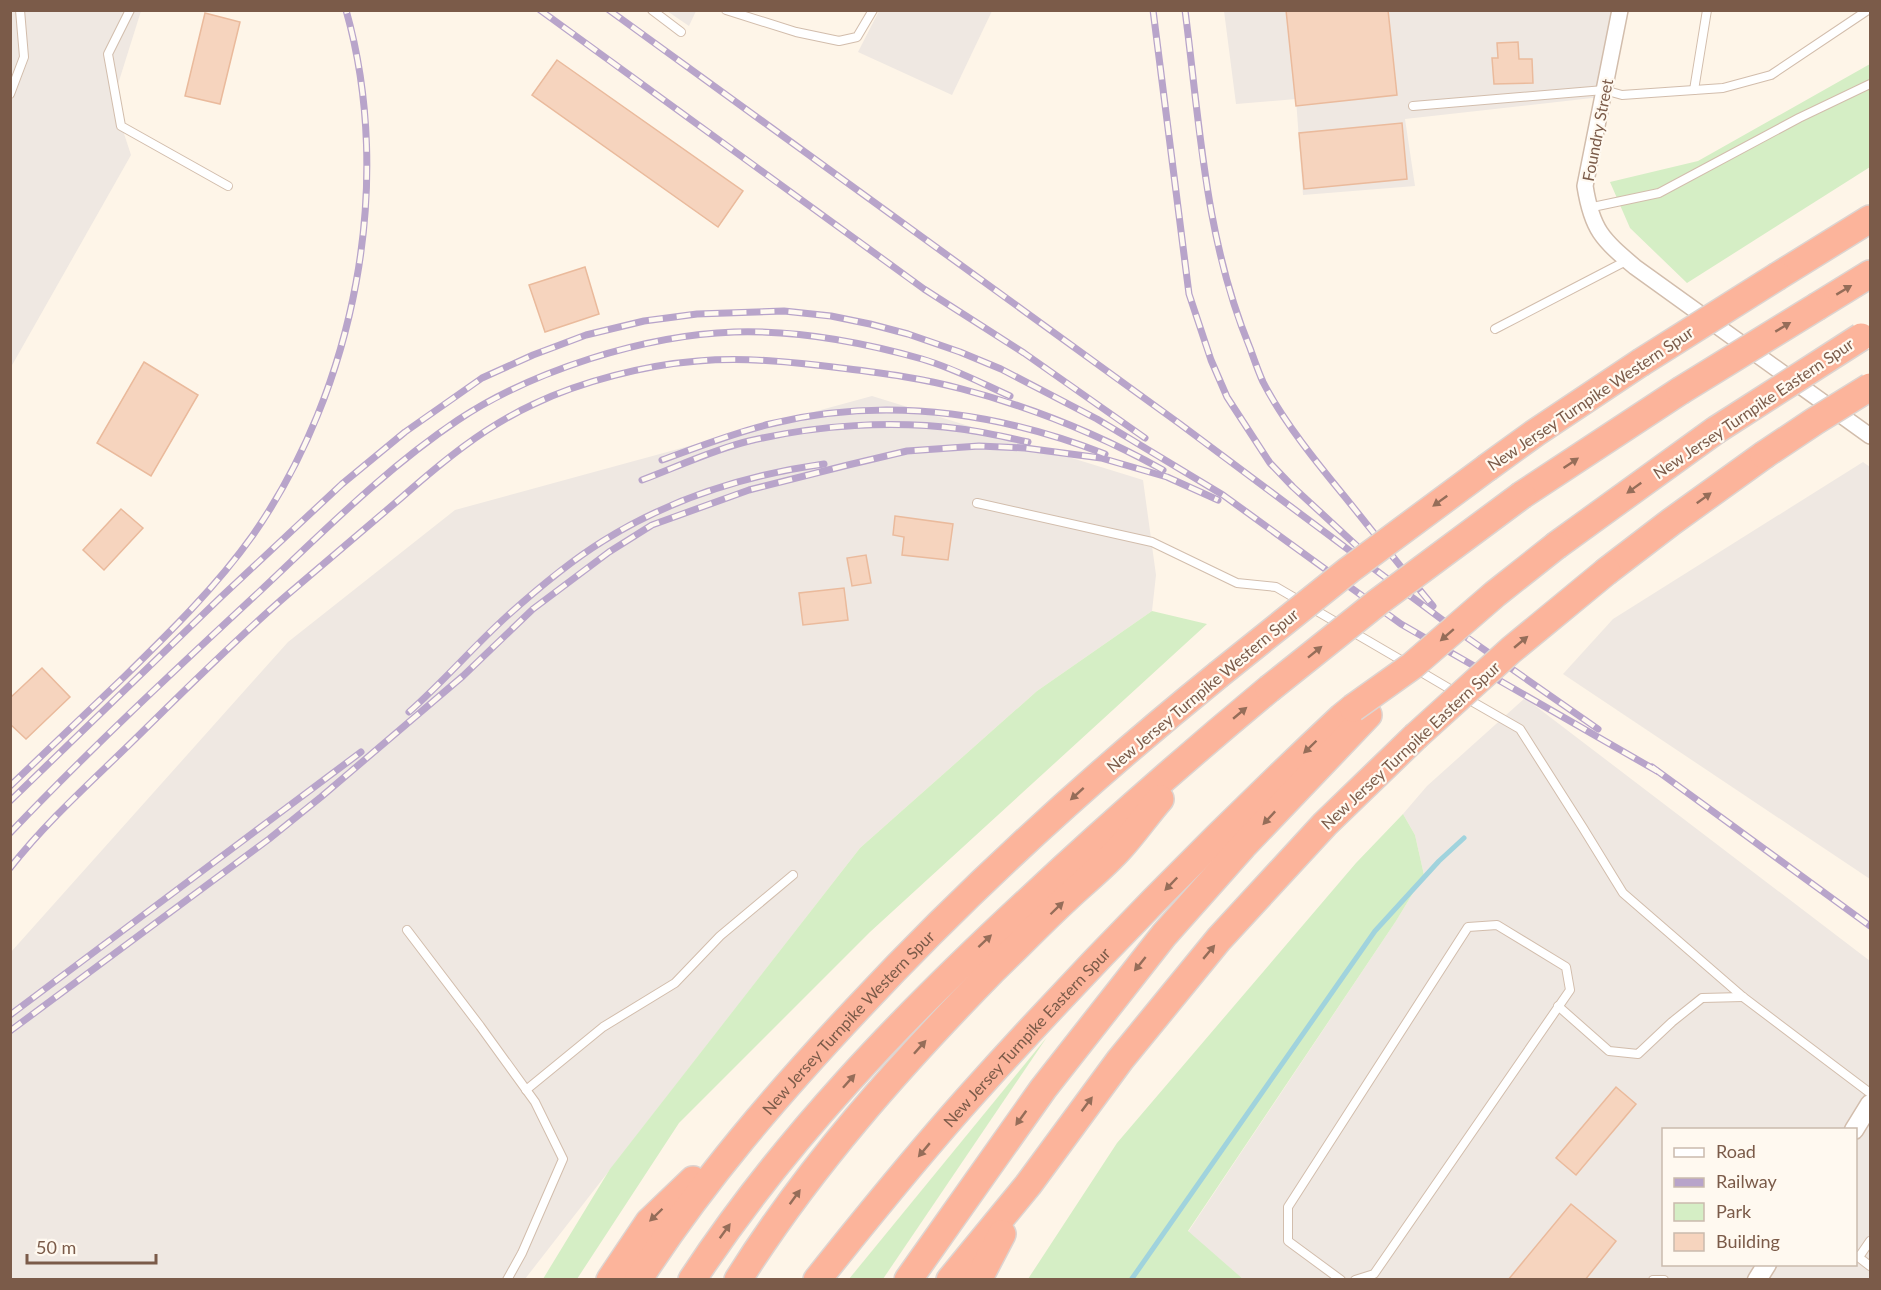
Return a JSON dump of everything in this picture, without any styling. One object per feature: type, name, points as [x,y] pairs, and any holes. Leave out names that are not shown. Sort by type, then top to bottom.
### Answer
[{"type":"highway","points":[[1815,253],[1870,206]]},
{"type":"highway","name":"New Jersey Turnpike Western Spur","points":[[638,1280],[696,1197],[759,1117],[832,1035],[945,918],[1061,808],[1148,732],[1332,583],[1545,426],[1640,363],[1870,219]]},
{"type":"highway","points":[[692,1280],[774,1167],[880,1047],[989,937],[1204,743],[1378,602],[1522,495],[1680,391],[1870,274]]},
{"type":"highway","name":"New Jersey Turnpike Eastern Spur","points":[[908,1280],[1043,1089],[1158,942],[1361,712],[1495,594],[1557,545],[1716,430],[1866,334]]},
{"type":"highway","name":"New Jersey Turnpike Eastern Spur","points":[[950,1280],[1028,1185],[1120,1060],[1219,939],[1333,816],[1415,737],[1503,658],[1607,571],[1764,455],[1870,387]]},
{"type":"highway","name":"New Jersey Turnpike Eastern Spur","points":[[817,1280],[930,1143],[1045,1016],[1228,825],[1342,717],[1361,712]]},
{"type":"highway","points":[[738,1280],[799,1191],[863,1112],[937,1028],[988,975],[1119,849],[1204,743]]},
{"type":"highway","points":[[610,1280],[649,1222],[759,1117]]},
{"type":"highway","name":"New Jersey Turnpike Eastern Spur","points":[[978,1280],[1028,1185]]},
{"type":"street","name":"Foundry Street","points":[[1620,10],[1585,186],[1588,208],[1596,228],[1608,244],[1628,261],[1870,436]]},
{"type":"street","points":[[1855,1128],[1870,1104]]},
{"type":"street","points":[[1757,1280],[1766,1266]]},
{"type":"lane","points":[[10,94],[24,57],[21,10]]},
{"type":"lane","points":[[130,10],[108,54],[121,126],[228,186]]},
{"type":"lane","points":[[652,10],[681,32]]},
{"type":"lane","points":[[726,10],[796,32],[839,41],[857,37],[873,10]]},
{"type":"lane","points":[[1694,90],[1707,10]]},
{"type":"lane","points":[[1413,106],[1604,90],[1622,95],[1723,88],[1771,75],[1868,10]]},
{"type":"lane","points":[[1588,208],[1659,193],[1799,118],[1870,84]]},
{"type":"lane","points":[[1495,329],[1628,261]]},
{"type":"lane","points":[[977,503],[1152,542],[1237,584],[1276,587],[1520,729],[1623,893],[1743,997],[1870,1093]]},
{"type":"lane","points":[[526,1090],[603,1028],[675,983],[720,936],[793,875]]},
{"type":"lane","points":[[1341,1280],[1288,1241],[1288,1207],[1468,927],[1497,925],[1566,967],[1570,990],[1374,1274],[1354,1280]]},
{"type":"lane","points":[[407,930],[535,1102],[563,1159],[522,1253],[507,1280]]},
{"type":"lane","points":[[1558,1006],[1609,1051],[1638,1054],[1671,1022],[1702,998],[1743,997]]},
{"type":"lane","points":[[1870,1241],[1857,1256],[1870,1266]]},
{"type":"lane","points":[[1653,1280],[1664,1280]]},
{"type":"shaded area","points":[[11,11],[141,11],[113,100],[131,155],[11,367]]},
{"type":"shaded area","points":[[667,11],[696,11],[689,26]]},
{"type":"shaded area","points":[[879,11],[992,11],[952,95],[858,52]]},
{"type":"shaded area","points":[[1224,11],[1618,11],[1601,97],[1405,119],[1415,186],[1303,195],[1296,99],[1236,104]]},
{"type":"shaded area","points":[[872,396],[1143,480],[1156,575],[1152,611],[1037,691],[860,848],[525,1279],[11,1280],[11,952],[288,642],[455,510]]},
{"type":"shaded area","points":[[1863,462],[1870,467],[1870,879],[1563,674],[1613,619]]},
{"type":"shaded area","points":[[1525,698],[1870,961],[1870,1279],[1243,1279],[1188,1232],[1396,921],[1424,875],[1415,835],[1403,814],[1427,786]]},
{"type":"green space","points":[[1870,64],[1870,167],[1687,283],[1630,228],[1610,182],[1698,161]]},
{"type":"green space","points":[[1152,611],[1207,624],[870,932],[679,1123],[577,1279],[543,1279],[610,1169],[860,848],[1037,691]]},
{"type":"green space","points":[[1403,814],[1415,835],[1424,875],[1396,921],[1188,1231],[1243,1279],[1028,1279],[1117,1143],[1356,863]]},
{"type":"green space","points":[[1047,1037],[883,1279],[849,1279]]},
{"type":"building","points":[[1286,10],[1388,10],[1397,95],[1296,106]]},
{"type":"building","points":[[205,13],[240,22],[220,104],[185,96]]},
{"type":"building","points":[[1518,42],[1519,59],[1532,59],[1533,83],[1494,84],[1492,58],[1498,58],[1497,43]]},
{"type":"building","points":[[557,60],[743,191],[718,227],[532,95]]},
{"type":"building","points":[[1402,123],[1407,179],[1304,189],[1299,133]]},
{"type":"building","points":[[585,267],[599,314],[545,332],[529,285]]},
{"type":"building","points":[[144,362],[198,395],[151,476],[97,443]]},
{"type":"building","points":[[121,509],[143,528],[104,570],[83,550]]},
{"type":"building","points":[[895,516],[953,524],[948,560],[902,555],[904,537],[893,535]]},
{"type":"building","points":[[866,555],[871,583],[852,586],[847,558]]},
{"type":"building","points":[[844,588],[848,620],[803,625],[799,593]]},
{"type":"building","points":[[42,668],[70,697],[26,739],[10,724],[10,698]]},
{"type":"building","points":[[1616,1087],[1636,1104],[1576,1175],[1556,1158]]},
{"type":"building","points":[[1571,1204],[1616,1241],[1585,1280],[1508,1280]]},
{"type":"waterway","points":[[1131,1280],[1375,931],[1439,861],[1464,838]]},
{"type":"railway","points":[[10,786],[159,643],[224,573],[253,535],[288,477],[317,415],[340,350],[356,282],[365,213],[366,144],[360,76],[346,10]]},
{"type":"railway","points":[[540,10],[924,289],[1024,353],[1145,438]]},
{"type":"railway","points":[[609,10],[1180,424],[1456,630],[1598,729]]},
{"type":"railway","points":[[1153,10],[1189,294],[1211,360],[1227,397],[1270,463],[1357,546]]},
{"type":"railway","points":[[1185,10],[1200,139],[1214,224],[1235,307],[1261,378],[1280,412],[1301,441],[1433,606]]},
{"type":"railway","points":[[10,801],[221,597],[342,484],[405,432],[482,378],[586,335],[644,321],[697,314],[784,311],[831,316],[908,334],[1001,369],[1097,419],[1223,495],[1401,624],[1657,771]]},
{"type":"railway","points":[[10,833],[133,710],[380,480],[458,420],[487,402],[554,371],[627,348],[663,340],[734,332],[782,333],[853,342],[922,359],[1010,396]]},
{"type":"railway","points":[[10,868],[70,802],[228,648],[416,485],[464,446],[498,423],[534,404],[593,381],[657,366],[716,360],[787,362],[886,374],[947,385],[1014,404],[1115,445],[1163,470]]},
{"type":"railway","points":[[662,460],[770,424],[856,411],[898,410],[982,419],[1023,428],[1105,454]]},
{"type":"railway","points":[[642,480],[708,454],[749,441],[828,428],[882,425],[935,426],[1028,442]]},
{"type":"railway","points":[[10,1031],[269,839],[463,676],[533,609],[609,552],[652,525],[749,490],[848,465],[907,451],[979,446],[1025,448],[1101,458],[1167,477],[1218,500]]},
{"type":"railway","points":[[409,712],[517,607],[565,567],[603,541],[655,513],[709,491],[766,475],[824,464]]},
{"type":"railway","points":[[10,1015],[361,752]]},
{"type":"railway","points":[[1652,767],[1870,926]]}]
